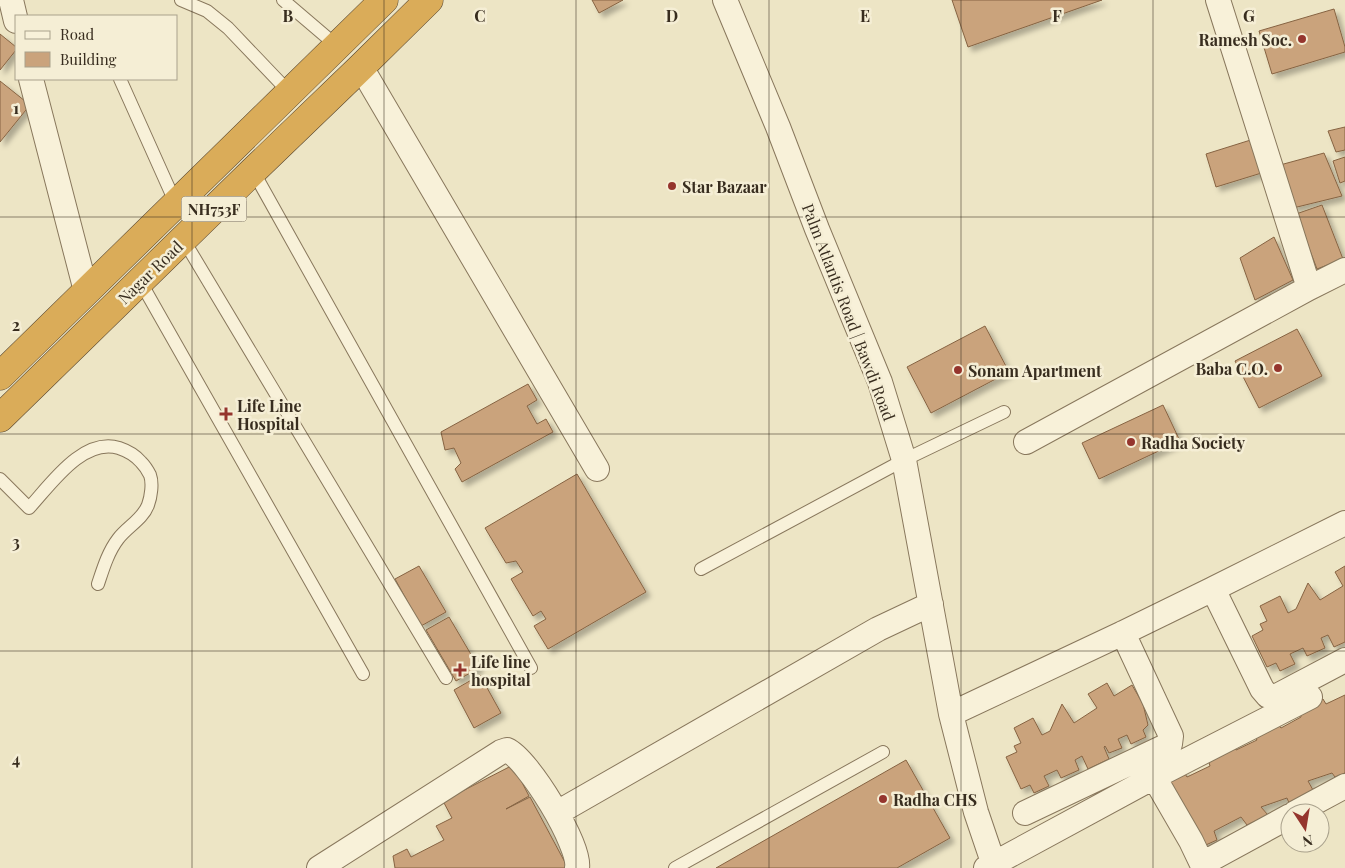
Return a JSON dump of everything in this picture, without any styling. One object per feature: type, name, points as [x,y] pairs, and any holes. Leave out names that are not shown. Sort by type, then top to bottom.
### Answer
[{"type":"highway","name":"Nagar Road","points":[[0,418],[429,0]]},
{"type":"highway","name":"Nagar Road","points":[[0,376],[383,2]]},
{"type":"highway","points":[[383,2],[398,30]]},
{"type":"street","points":[[11,0],[15,17]]},
{"type":"street","name":"Palm Atlantis Road | Bawdi Road","points":[[725,0],[880,382],[904,460],[951,714],[991,867]]},
{"type":"street","points":[[1218,0],[1309,288]]},
{"type":"street","points":[[361,67],[597,469]]},
{"type":"street","points":[[31,80],[86,292]]},
{"type":"street","points":[[1026,442],[1345,270]]},
{"type":"street","points":[[951,714],[1123,633],[1345,523]]},
{"type":"street","points":[[1213,589],[1262,689],[1268,696],[1274,697],[1345,660]]},
{"type":"street","points":[[557,813],[878,629],[931,604]]},
{"type":"street","points":[[1025,813],[1170,744],[1171,736],[1123,633]]},
{"type":"street","points":[[991,867],[1154,777],[1345,679]]},
{"type":"street","points":[[319,868],[507,750],[512,752],[530,772],[557,813],[578,859],[577,868]]},
{"type":"street","points":[[1154,777],[1202,864],[1280,821]]},
{"type":"street","points":[[1314,803],[1345,786]]},
{"type":"lane","points":[[181,0],[207,6],[289,92]]},
{"type":"lane","points":[[283,0],[337,46]]},
{"type":"lane","points":[[120,80],[176,204]]},
{"type":"lane","points":[[253,171],[531,668]]},
{"type":"lane","points":[[183,239],[446,678]]},
{"type":"lane","points":[[140,281],[363,674]]},
{"type":"lane","points":[[701,569],[904,460],[1004,412]]},
{"type":"lane","points":[[0,479],[29,508],[64,470],[84,453],[101,446],[114,447],[130,452],[142,462],[150,475],[151,490],[148,506],[135,523],[118,538],[109,553],[98,584]]},
{"type":"lane","points":[[675,868],[883,752]]},
{"type":"building","points":[[592,0],[623,0],[599,13]]},
{"type":"building","points":[[952,0],[1102,0],[968,47]]},
{"type":"building","name":"Ramesh Soc.","points":[[1334,9],[1345,52],[1272,74],[1259,31]]},
{"type":"building","points":[[0,34],[15,46],[15,51],[0,70]]},
{"type":"building","points":[[0,81],[30,105],[0,142]]},
{"type":"building","points":[[1345,127],[1345,150],[1336,152],[1328,131]]},
{"type":"building","points":[[1257,138],[1268,171],[1216,187],[1206,154]]},
{"type":"building","points":[[1324,153],[1342,196],[1293,208],[1280,165]]},
{"type":"building","points":[[1345,157],[1345,181],[1340,183],[1333,161]]},
{"type":"building","points":[[1322,205],[1343,259],[1317,269],[1296,214]]},
{"type":"building","points":[[1274,237],[1293,280],[1255,300],[1240,258]]},
{"type":"building","name":"Sonam Apartment","points":[[985,326],[1009,372],[931,413],[907,367]]},
{"type":"building","name":"Baba C.O.","points":[[1297,329],[1322,376],[1259,408],[1235,361]]},
{"type":"building","points":[[528,384],[537,400],[527,406],[537,424],[546,419],[553,432],[462,482],[455,469],[461,463],[454,448],[445,450],[441,432]]},
{"type":"building","name":"Radha Society","points":[[1163,405],[1180,441],[1099,479],[1082,443]]},
{"type":"building","points":[[577,474],[646,592],[548,649],[534,626],[546,619],[541,611],[533,616],[511,579],[523,572],[516,561],[506,563],[485,528]]},
{"type":"building","points":[[419,566],[446,612],[421,626],[395,579]]},
{"type":"building","points":[[1345,566],[1345,642],[1334,647],[1328,635],[1321,638],[1325,648],[1307,656],[1303,648],[1290,654],[1295,664],[1280,671],[1276,663],[1267,667],[1252,636],[1263,630],[1260,624],[1267,621],[1260,606],[1280,596],[1288,613],[1296,609],[1308,583],[1320,600],[1343,586],[1335,572]]},
{"type":"building","points":[[449,617],[479,668],[456,681],[426,630]]},
{"type":"building","points":[[480,675],[501,713],[474,728],[454,690]]},
{"type":"building","points":[[1107,683],[1114,696],[1132,685],[1143,704],[1148,725],[1143,730],[1146,737],[1131,744],[1127,735],[1118,739],[1122,748],[1109,753],[1104,747],[1109,759],[1088,769],[1082,756],[1075,760],[1079,770],[1061,778],[1057,770],[1044,776],[1049,786],[1034,793],[1030,785],[1021,789],[1006,757],[1017,752],[1014,746],[1021,743],[1014,728],[1033,718],[1042,735],[1050,731],[1062,704],[1074,723],[1097,708],[1088,694]]},
{"type":"building","points":[[1345,695],[1345,773],[1335,777],[1332,773],[1308,781],[1313,790],[1289,803],[1287,798],[1261,807],[1268,815],[1247,825],[1241,817],[1214,831],[1217,840],[1199,848],[1163,779],[1182,769],[1187,777],[1210,766],[1208,759],[1232,744],[1236,750],[1257,740],[1253,733],[1278,724],[1281,728],[1301,717],[1300,711],[1323,699],[1326,704]]},
{"type":"building","name":"Radha CHS","points":[[906,760],[950,838],[897,868],[716,868]]},
{"type":"building","points":[[513,765],[529,796],[506,809],[530,797],[568,868],[395,868],[393,856],[407,849],[411,857],[444,840],[436,826],[452,818],[443,801]]},
{"type":"place","name":"Ramesh Soc.","points":[[1302,39]]},
{"type":"place","name":"Star Bazaar","points":[[672,186]]},
{"type":"place","name":"Baba C.O.","points":[[1278,368]]},
{"type":"place","name":"Sonam Apartment","points":[[958,370]]},
{"type":"place","name":"Life Line Hospital","points":[[226,414]]},
{"type":"place","name":"Radha Society","points":[[1131,442]]},
{"type":"place","name":"Life line hospital","points":[[460,670]]},
{"type":"place","name":"Radha CHS","points":[[883,799]]}]
